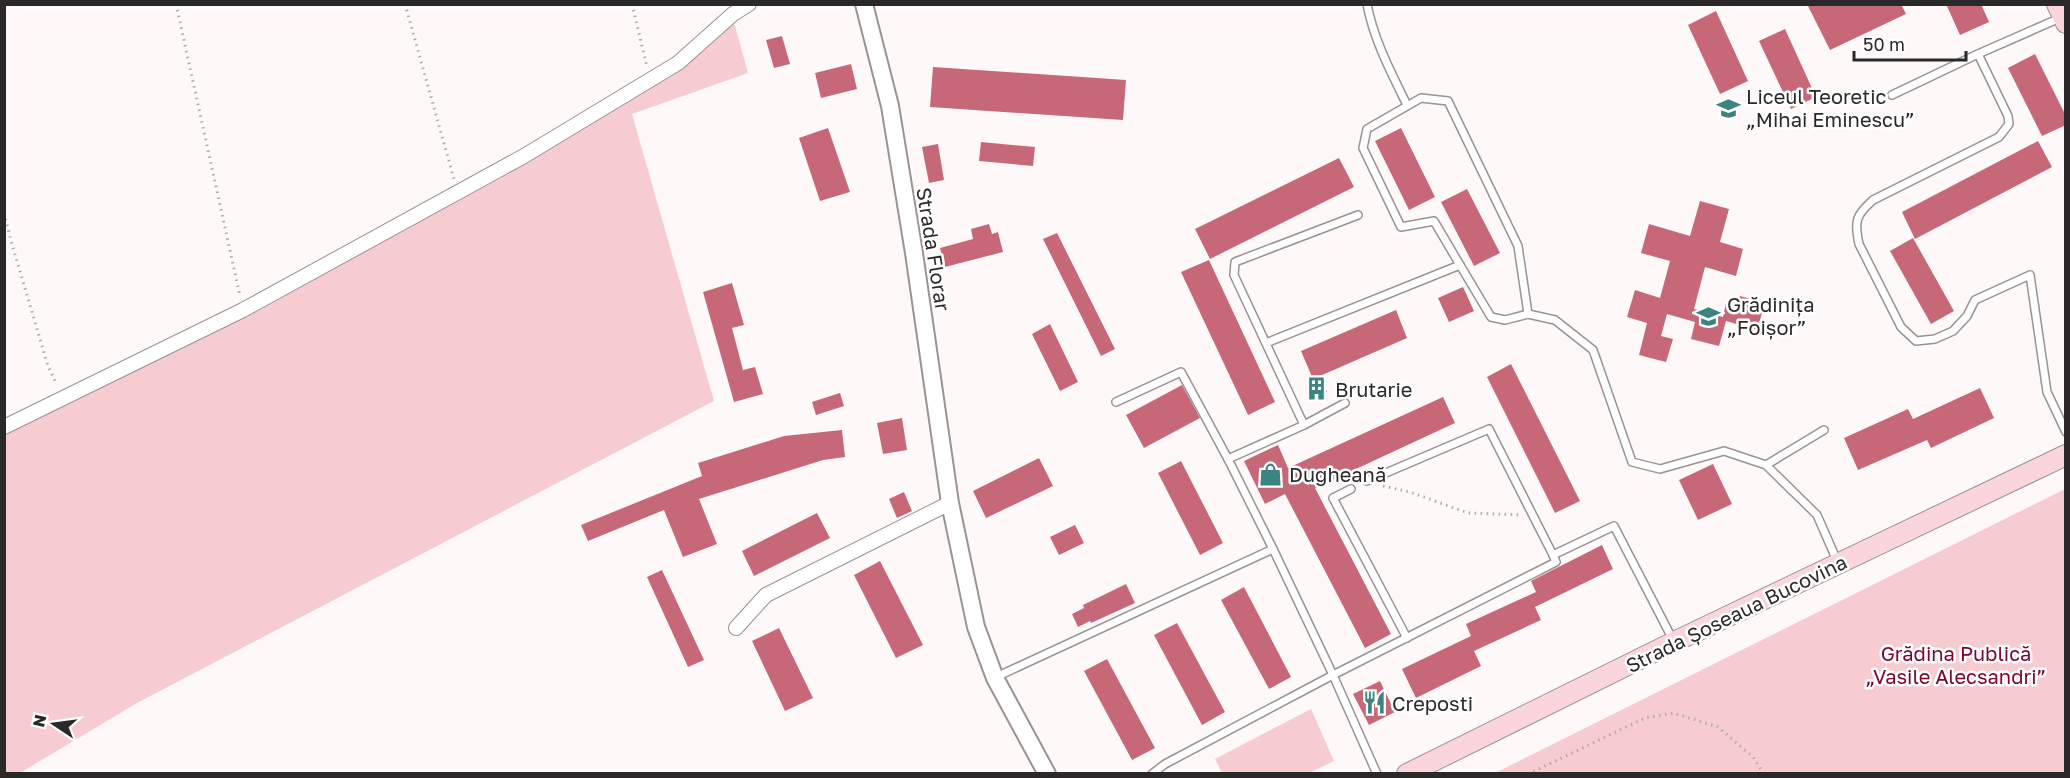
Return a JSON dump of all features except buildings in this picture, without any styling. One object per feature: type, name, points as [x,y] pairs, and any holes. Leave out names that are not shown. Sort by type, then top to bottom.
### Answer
[{"type":"main road","name":"Strada Șoseaua Bucovina","points":[[1407,774],[1674,642],[2066,454]]},
{"type":"street","points":[[4,427],[243,310],[524,156],[678,63],[748,4]]},
{"type":"street","name":"Strada Florar","points":[[864,4],[890,106],[950,503],[976,627],[995,678],[1047,774]]},
{"type":"street","points":[[736,628],[766,596],[950,503]]},
{"type":"lane","points":[[1367,4],[1371,25],[1380,50],[1407,105]]},
{"type":"lane","points":[[1892,95],[2062,12]]},
{"type":"lane","points":[[1978,54],[2008,116],[2006,129],[1999,137],[1873,200],[1863,209],[1857,219],[1859,244],[1901,327],[1916,340],[1935,339],[1953,331],[1967,316],[1975,300],[2030,275],[2047,392],[2066,432]]},
{"type":"lane","points":[[1528,314],[1518,246],[1448,101],[1421,98],[1367,129],[1363,148],[1401,227],[1434,221],[1491,317],[1505,320],[1528,314],[1555,321],[1593,350],[1632,462],[1660,470],[1724,452],[1766,465],[1817,515],[1838,563]]},
{"type":"lane","points":[[1304,425],[1234,275],[1235,262],[1358,216]]},
{"type":"lane","points":[[1266,343],[1460,264]]},
{"type":"lane","points":[[1116,402],[1181,372],[1273,549],[1377,774]]},
{"type":"lane","points":[[1228,459],[1304,425],[1346,403]]},
{"type":"lane","points":[[1152,774],[1165,764],[1333,675],[1556,562],[1489,429],[1371,480]]},
{"type":"lane","points":[[1766,465],[1824,430]]},
{"type":"lane","points":[[1351,489],[1333,498],[1407,638]]},
{"type":"lane","points":[[1553,555],[1614,526],[1674,642]]},
{"type":"lane","points":[[995,678],[1273,549]]},
{"type":"path","points":[[176,4],[243,310]]},
{"type":"path","points":[[405,4],[458,192]]},
{"type":"path","points":[[632,4],[650,79]]},
{"type":"path","points":[[4,213],[48,366],[63,398]]},
{"type":"path","points":[[1371,480],[1468,513],[1533,516]]},
{"type":"path","points":[[1528,774],[1645,718],[1673,713],[1718,727],[1753,758],[1764,774]]},
{"type":"green space","points":[[734,22],[748,73],[632,114],[714,401],[137,703],[20,773],[5,774],[5,434],[676,72]]},
{"type":"green space","name":"Grădina Publică „Vasile Alecsandri”","points":[[2065,489],[2065,773],[1495,773]]},
{"type":"green space","points":[[1311,709],[1334,761],[1309,773],[1222,773],[1215,759]]},
{"type":"place","name":"Liceul Teoretic „Mihai Eminescu”","points":[[1728,108]]},
{"type":"place","name":"Grădinița „Foișor”","points":[[1709,316]]},
{"type":"place","name":"Brutarie","points":[[1317,389]]},
{"type":"place","name":"Dugheană","points":[[1271,474]]},
{"type":"place","name":"Creposti","points":[[1374,703]]}]
